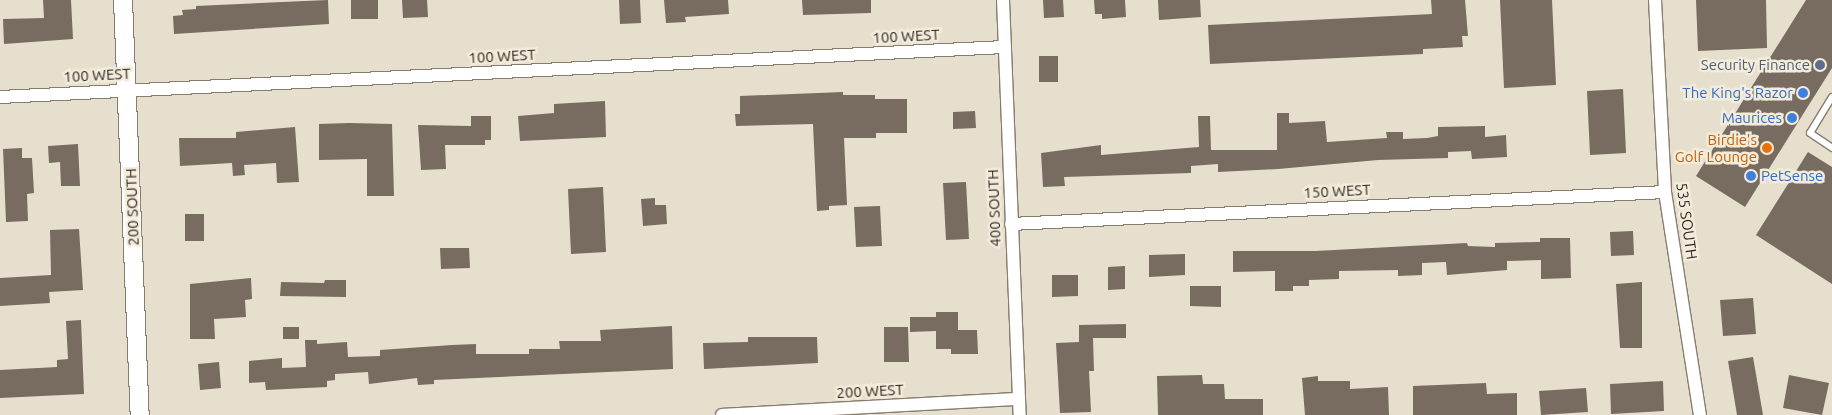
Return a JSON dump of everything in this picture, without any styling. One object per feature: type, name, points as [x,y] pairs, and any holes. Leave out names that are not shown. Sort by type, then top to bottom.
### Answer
[{"type":"street","name":"200 SOUTH","points":[[123,0],[140,415]]},
{"type":"street","name":"400 SOUTH","points":[[1003,0],[1020,415]]},
{"type":"street","name":"535 SOUTH","points":[[1655,0],[1666,192],[1700,415]]},
{"type":"street","name":"100 WEST","points":[[0,97],[1005,47]]},
{"type":"street","name":"150 WEST","points":[[1011,224],[1666,192]]},
{"type":"street","name":"200 WEST","points":[[722,415],[1019,399]]},
{"type":"lane","points":[[1832,97],[1810,133],[1832,148]]},
{"type":"building","points":[[43,0],[71,0],[73,39],[4,44],[3,19],[44,18]]},
{"type":"building","points":[[328,0],[329,24],[174,34],[173,16],[183,15],[182,10],[196,9],[196,6]]},
{"type":"building","points":[[351,0],[378,0],[378,19],[351,19]]},
{"type":"building","points":[[402,0],[427,0],[428,17],[403,18]]},
{"type":"building","points":[[619,0],[640,0],[641,23],[620,24]]},
{"type":"building","points":[[664,0],[728,0],[729,14],[685,17],[686,22],[666,23]]},
{"type":"building","points":[[802,0],[871,0],[871,13],[803,15]]},
{"type":"building","points":[[1043,0],[1063,0],[1064,17],[1044,18]]},
{"type":"building","points":[[1094,0],[1125,0],[1126,17],[1102,19],[1102,14],[1095,14]]},
{"type":"building","points":[[1158,0],[1200,0],[1201,17],[1159,20]]},
{"type":"building","points":[[1431,0],[1465,0],[1468,36],[1462,36],[1463,47],[1423,49],[1423,54],[1210,64],[1208,25],[1432,14]]},
{"type":"building","points":[[1500,0],[1552,0],[1556,85],[1504,88]]},
{"type":"building","points":[[1696,0],[1766,0],[1767,48],[1698,51]]},
{"type":"building","points":[[1806,0],[1832,0],[1832,68],[1745,207],[1696,176]]},
{"type":"building","points":[[1039,56],[1058,56],[1058,82],[1039,82]]},
{"type":"building","points":[[1623,89],[1626,153],[1590,155],[1587,91]]},
{"type":"building","points":[[843,92],[843,95],[875,95],[875,99],[907,99],[907,133],[876,133],[876,138],[844,138],[847,205],[829,206],[829,210],[817,211],[813,124],[736,126],[735,114],[740,114],[740,96]]},
{"type":"building","points":[[605,101],[606,137],[520,141],[518,116],[554,113],[554,104]]},
{"type":"building","points":[[975,111],[976,128],[953,129],[953,112]]},
{"type":"building","points":[[1277,113],[1289,113],[1289,123],[1325,121],[1327,142],[1387,138],[1386,132],[1403,132],[1403,139],[1427,138],[1438,136],[1438,127],[1485,126],[1485,137],[1506,135],[1507,157],[1472,159],[1471,151],[1448,152],[1448,158],[1378,160],[1218,172],[1218,164],[1191,166],[1191,173],[1064,177],[1065,186],[1043,187],[1041,153],[1101,145],[1101,155],[1199,147],[1198,116],[1210,116],[1211,150],[1277,150]]},
{"type":"building","points":[[471,116],[491,116],[491,140],[485,140],[485,145],[445,145],[446,169],[421,170],[418,125],[471,126]]},
{"type":"building","points":[[319,124],[392,124],[394,196],[367,196],[367,159],[319,160]]},
{"type":"building","points":[[295,127],[299,182],[277,183],[276,163],[244,165],[245,175],[233,176],[232,163],[180,166],[179,138],[236,138],[236,132]]},
{"type":"building","points":[[78,144],[80,186],[61,186],[60,162],[49,163],[48,146]]},
{"type":"building","points":[[22,148],[22,158],[32,158],[34,193],[27,194],[28,221],[6,222],[3,149]]},
{"type":"building","points":[[1808,152],[1832,167],[1832,284],[1756,235]]},
{"type":"building","points":[[966,182],[969,239],[946,240],[943,183]]},
{"type":"building","points":[[603,187],[606,252],[571,254],[568,189]]},
{"type":"building","points":[[655,198],[655,205],[666,205],[667,224],[643,226],[641,199]]},
{"type":"building","points":[[880,206],[882,246],[856,247],[854,207]]},
{"type":"building","points":[[185,214],[204,214],[204,241],[185,241]]},
{"type":"building","points":[[79,229],[83,290],[49,292],[50,303],[0,306],[0,278],[51,275],[50,230]]},
{"type":"building","points":[[1633,231],[1634,255],[1611,256],[1610,232]]},
{"type":"building","points":[[1540,238],[1570,238],[1571,278],[1541,279],[1541,260],[1507,261],[1507,270],[1447,275],[1446,262],[1422,263],[1422,275],[1398,276],[1398,270],[1339,271],[1339,279],[1309,280],[1309,286],[1293,286],[1293,291],[1275,291],[1275,271],[1233,272],[1233,251],[1315,251],[1467,243],[1468,246],[1495,247],[1495,243],[1540,242]]},
{"type":"building","points":[[440,248],[469,248],[470,268],[441,269]]},
{"type":"building","points":[[1185,254],[1185,275],[1149,277],[1149,255]]},
{"type":"building","points":[[1125,266],[1125,289],[1108,290],[1108,267]]},
{"type":"building","points":[[1052,275],[1078,275],[1078,296],[1052,297]]},
{"type":"building","points":[[251,278],[252,299],[245,300],[246,317],[214,319],[215,339],[190,339],[190,284]]},
{"type":"building","points":[[325,280],[346,280],[346,297],[280,296],[281,282],[324,283]]},
{"type":"building","points":[[1642,282],[1642,348],[1620,348],[1616,284]]},
{"type":"building","points":[[1190,286],[1221,286],[1221,307],[1190,306]]},
{"type":"building","points":[[1753,298],[1756,334],[1723,336],[1720,300]]},
{"type":"building","points":[[936,312],[958,312],[958,330],[977,330],[978,354],[951,354],[951,349],[936,349],[936,331],[910,332],[910,317],[936,317]]},
{"type":"building","points":[[81,320],[84,394],[0,398],[0,370],[57,367],[57,360],[68,359],[66,321]]},
{"type":"building","points":[[1126,324],[1126,338],[1093,338],[1094,371],[1089,371],[1091,412],[1060,413],[1056,343],[1079,342],[1079,325]]},
{"type":"building","points":[[672,326],[673,369],[434,380],[434,384],[418,385],[417,378],[369,384],[368,372],[335,374],[335,380],[327,381],[327,387],[266,390],[265,382],[249,383],[249,361],[282,358],[282,368],[306,367],[305,340],[317,340],[317,344],[347,342],[348,357],[380,356],[380,350],[476,344],[476,354],[529,354],[529,349],[560,349],[559,341],[601,341],[600,330]]},
{"type":"building","points":[[283,327],[299,327],[299,339],[283,339]]},
{"type":"building","points":[[884,327],[908,327],[909,362],[884,362]]},
{"type":"building","points":[[748,337],[817,337],[818,363],[704,369],[703,343],[748,342]]},
{"type":"building","points":[[1753,357],[1763,415],[1737,415],[1728,361]]},
{"type":"building","points":[[219,362],[221,388],[200,390],[198,364]]},
{"type":"building","points":[[1202,375],[1203,384],[1224,384],[1225,399],[1263,399],[1263,415],[1158,415],[1157,376]]},
{"type":"building","points":[[1789,375],[1829,383],[1822,415],[1783,408]]},
{"type":"building","points":[[1318,376],[1318,381],[1350,381],[1350,389],[1388,387],[1389,415],[1305,415],[1302,378]]},
{"type":"building","points":[[1663,381],[1664,411],[1611,414],[1610,384]]},
{"type":"building","points":[[1486,383],[1487,394],[1517,393],[1517,415],[1413,415],[1413,386]]},
{"type":"building","points":[[1586,388],[1588,412],[1541,415],[1539,391]]},
{"type":"place","name":"Security Finance","points":[[1820,65]]},
{"type":"place","name":"The King's Razor","points":[[1803,93]]},
{"type":"place","name":"Maurices","points":[[1792,118]]},
{"type":"place","name":"Birdie's Golf Lounge","points":[[1767,148]]},
{"type":"place","name":"PetSense","points":[[1751,176]]}]
